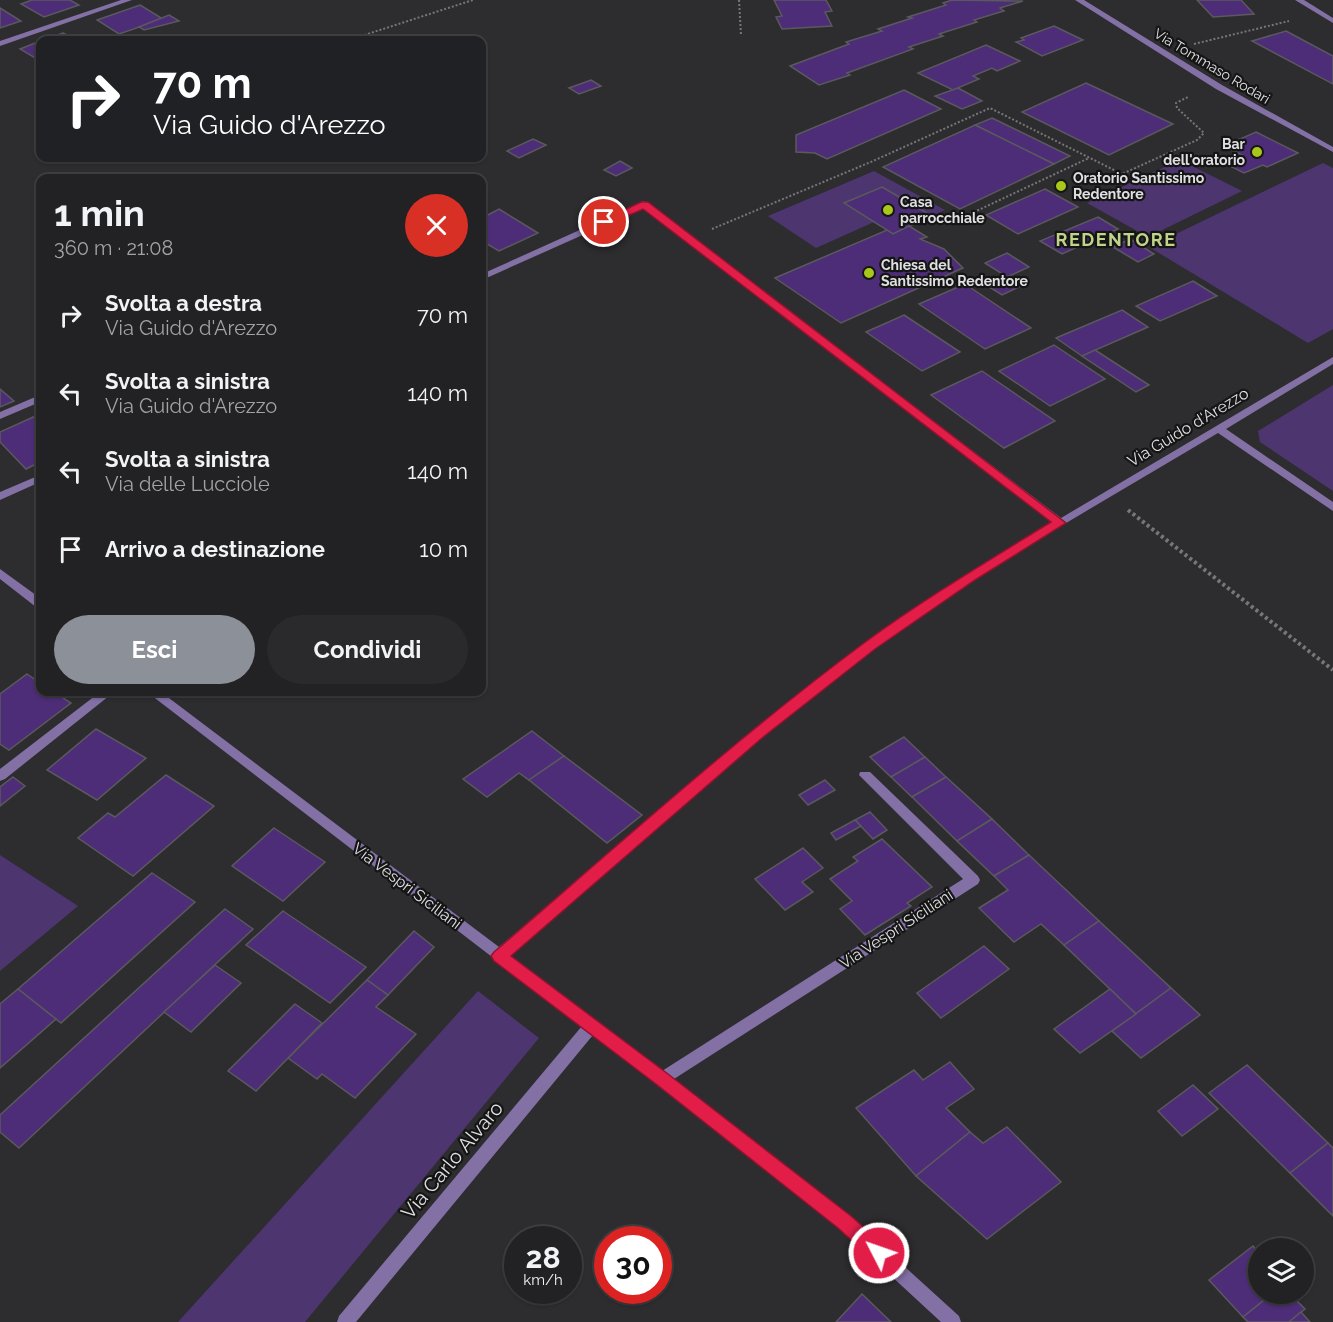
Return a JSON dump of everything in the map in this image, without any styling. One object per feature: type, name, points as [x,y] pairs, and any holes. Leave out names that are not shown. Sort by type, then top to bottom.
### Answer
[{"type":"street","points":[[0,44],[128,0]]},
{"type":"street","name":"Via Tommaso Rodari","points":[[1079,0],[1219,87],[1333,150]]},
{"type":"street","points":[[1299,0],[1333,21]]},
{"type":"street","points":[[486,275],[644,204],[1060,523]]},
{"type":"street","name":"Via Guido d'Arezzo","points":[[499,956],[757,734],[870,646],[970,577],[1333,360]]},
{"type":"street","points":[[0,416],[36,400]]},
{"type":"street","points":[[1219,429],[1333,507]]},
{"type":"street","points":[[0,496],[36,480]]},
{"type":"street","points":[[0,573],[36,601]]},
{"type":"street","points":[[0,776],[103,696]]},
{"type":"street","name":"Via Vespri Siciliani","points":[[158,696],[592,1025],[844,1222],[953,1322]]},
{"type":"street","name":"Via Vespri Siciliani","points":[[662,1079],[973,880],[865,776]]},
{"type":"street","name":"Via Carlo Alvaro","points":[[345,1322],[592,1025]]},
{"type":"path","points":[[361,36],[473,0]]},
{"type":"path","points":[[739,0],[741,35]]},
{"type":"path","points":[[1188,45],[1318,13]]},
{"type":"path","points":[[689,239],[990,108],[1122,174],[1197,140],[1204,133],[1177,108],[1176,103],[1179,100],[1189,96]]},
{"type":"path","points":[[970,214],[1089,158]]},
{"type":"path","points":[[1126,508],[1333,670]]},
{"type":"shaded area","points":[[1180,160],[1242,191],[1148,237],[1087,203]]},
{"type":"shaded area","points":[[1323,163],[1333,168],[1333,329],[1308,343],[1149,247]]},
{"type":"shaded area","points":[[874,171],[945,210],[932,216],[882,187],[844,203],[874,222],[816,248],[768,216]]},
{"type":"shaded area","points":[[1333,385],[1333,491],[1260,442],[1258,431]]},
{"type":"shaded area","points":[[0,855],[78,906],[0,971]]},
{"type":"shaded area","points":[[478,991],[539,1038],[305,1322],[178,1322]]},
{"type":"building","points":[[32,0],[70,0],[79,5],[44,17],[21,4]]},
{"type":"building","points":[[774,0],[826,0],[832,11],[825,12],[832,26],[782,29],[776,17],[782,16]]},
{"type":"building","points":[[952,0],[1023,1],[1000,8],[1004,11],[974,20],[977,22],[939,34],[943,36],[909,47],[913,49],[847,73],[850,75],[819,85],[790,66],[849,44],[846,42],[882,31],[878,29],[912,18],[908,17],[946,5],[943,3]]},
{"type":"building","points":[[1197,0],[1241,0],[1254,14],[1213,17]]},
{"type":"building","points":[[140,5],[163,19],[119,34],[97,20]]},
{"type":"building","points":[[0,8],[21,21],[0,28]]},
{"type":"building","points":[[169,15],[179,21],[144,30],[139,27]]},
{"type":"building","points":[[1054,26],[1083,40],[1042,56],[1016,42],[1024,40],[1021,38]]},
{"type":"building","points":[[1286,31],[1333,56],[1333,84],[1252,41]]},
{"type":"building","points":[[36,43],[36,59],[20,49]]},
{"type":"building","points":[[986,45],[1020,61],[997,71],[992,68],[973,76],[979,79],[953,90],[918,73]]},
{"type":"building","points":[[591,80],[601,86],[579,94],[569,88]]},
{"type":"building","points":[[1086,83],[1173,124],[1109,155],[1022,112]]},
{"type":"building","points":[[958,88],[982,101],[962,109],[935,96]]},
{"type":"building","points":[[904,90],[941,109],[827,159],[815,153],[796,152],[796,135]]},
{"type":"building","points":[[992,118],[1070,156],[1054,164],[975,125]]},
{"type":"building","points":[[975,125],[1054,164],[960,209],[883,167]]},
{"type":"building","points":[[1256,132],[1298,153],[1267,167],[1263,165],[1244,173],[1224,163],[1242,155],[1224,146]]},
{"type":"building","points":[[533,139],[546,145],[519,158],[507,151]]},
{"type":"building","points":[[620,161],[632,168],[616,176],[604,170]]},
{"type":"building","name":"Casa parrocchiale","points":[[882,187],[932,216],[893,234],[844,203]]},
{"type":"building","points":[[1045,189],[1078,207],[1018,234],[986,215]]},
{"type":"building","points":[[499,209],[538,233],[499,251],[486,243],[486,216]]},
{"type":"building","points":[[1098,217],[1118,229],[1062,254],[1040,241]]},
{"type":"building","name":"Chiesa del Santissimo Redentore","points":[[909,226],[927,237],[920,239],[944,249],[963,268],[841,323],[775,278],[887,230],[893,234]]},
{"type":"building","points":[[1130,239],[1154,254],[1138,262],[1113,247]]},
{"type":"building","points":[[1007,253],[1029,267],[1007,277],[985,263]]},
{"type":"building","points":[[1009,279],[1021,286],[1002,295],[991,288]]},
{"type":"building","points":[[1193,281],[1217,296],[1160,321],[1136,306]]},
{"type":"building","points":[[965,284],[1031,328],[985,349],[919,304]]},
{"type":"building","points":[[1122,310],[1148,327],[1082,356],[1056,338]]},
{"type":"building","points":[[904,315],[960,352],[922,371],[866,332]]},
{"type":"building","points":[[1054,345],[1105,379],[1050,406],[999,371]]},
{"type":"building","points":[[1095,350],[1149,385],[1136,392],[1082,356]]},
{"type":"building","points":[[982,371],[1055,421],[1004,448],[931,395]]},
{"type":"building","points":[[0,389],[14,401],[0,407]]},
{"type":"building","points":[[36,416],[36,464],[26,469],[0,442],[0,432]]},
{"type":"building","points":[[27,674],[36,680],[36,696],[60,696],[71,703],[9,750],[0,744],[0,694]]},
{"type":"building","points":[[96,729],[146,758],[97,800],[47,770]]},
{"type":"building","points":[[532,731],[564,756],[529,780],[519,773],[487,797],[463,779]]},
{"type":"building","points":[[904,737],[925,757],[891,777],[870,757]]},
{"type":"building","points":[[564,756],[642,815],[607,843],[529,780]]},
{"type":"building","points":[[925,757],[946,777],[912,797],[891,777]]},
{"type":"building","points":[[166,775],[214,806],[133,876],[78,838],[108,813],[115,817]]},
{"type":"building","points":[[13,777],[25,786],[0,806],[0,787]]},
{"type":"building","points":[[946,777],[992,819],[957,841],[912,797]]},
{"type":"building","points":[[825,780],[835,790],[808,805],[799,795]]},
{"type":"building","points":[[870,812],[887,830],[873,839],[855,820]]},
{"type":"building","points":[[992,819],[1029,855],[994,876],[957,841]]},
{"type":"building","points":[[855,820],[861,826],[836,840],[831,833]]},
{"type":"building","points":[[274,828],[325,862],[283,901],[232,866]]},
{"type":"building","points":[[882,839],[932,887],[907,903],[911,906],[865,935],[840,909],[852,901],[830,879],[858,861],[853,857]]},
{"type":"building","points":[[803,848],[823,868],[802,882],[813,892],[785,910],[755,879]]},
{"type":"building","points":[[1029,855],[1099,921],[1064,945],[1041,924],[1014,942],[979,908],[1008,890],[994,876]]},
{"type":"building","points":[[152,873],[195,902],[61,1023],[18,989]]},
{"type":"building","points":[[225,909],[253,929],[19,1148],[0,1132],[0,1115]]},
{"type":"building","points":[[283,911],[366,967],[330,1003],[246,945]]},
{"type":"building","points":[[1099,921],[1171,988],[1136,1014],[1064,945]]},
{"type":"building","points":[[414,931],[434,947],[388,995],[367,980]]},
{"type":"building","points":[[984,946],[1009,969],[941,1018],[917,993]]},
{"type":"building","points":[[215,965],[241,983],[191,1032],[164,1012]]},
{"type":"building","points":[[367,980],[388,995],[376,1007],[416,1034],[355,1098],[322,1074],[317,1079],[288,1058]]},
{"type":"building","points":[[1171,988],[1200,1015],[1141,1058],[1112,1031]]},
{"type":"building","points":[[18,989],[56,1019],[0,1068],[0,1004]]},
{"type":"building","points":[[1110,989],[1136,1014],[1080,1053],[1054,1029]]},
{"type":"building","points":[[295,1004],[322,1023],[256,1091],[228,1071]]},
{"type":"building","points":[[950,1062],[974,1089],[946,1108],[970,1132],[916,1176],[856,1108],[914,1070],[923,1080]]},
{"type":"building","points":[[1247,1065],[1328,1143],[1290,1173],[1209,1093]]},
{"type":"building","points":[[1193,1085],[1218,1109],[1182,1136],[1158,1111]]},
{"type":"building","points":[[1007,1127],[1061,1182],[987,1239],[916,1176],[970,1132],[983,1143]]},
{"type":"building","points":[[1328,1143],[1333,1148],[1333,1216],[1290,1173]]},
{"type":"building","points":[[1248,1250],[1248,1304],[1259,1304],[1243,1317],[1209,1280]]},
{"type":"building","points":[[862,1294],[891,1322],[836,1322]]},
{"type":"building","points":[[1259,1304],[1300,1304],[1305,1309],[1289,1322],[1248,1322],[1243,1317]]},
{"type":"building","points":[[1301,1312],[1310,1322],[1289,1322]]},
{"type":"place","name":"Bar dell'oratorio","points":[[1257,152]]},
{"type":"place","name":"Oratorio Santissimo Redentore","points":[[1061,186]]},
{"type":"place","name":"Casa parrocchiale","points":[[888,210]]},
{"type":"place","name":"Chiesa del Santissimo Redentore","points":[[869,273]]},
{"type":"district","name":"REDENTORE","points":[[1116,239]]},
{"type":"route","points":[[604,222],[644,204],[1060,523],[970,577],[870,646],[757,734],[499,956],[662,1079],[844,1222],[879,1253]]}]
